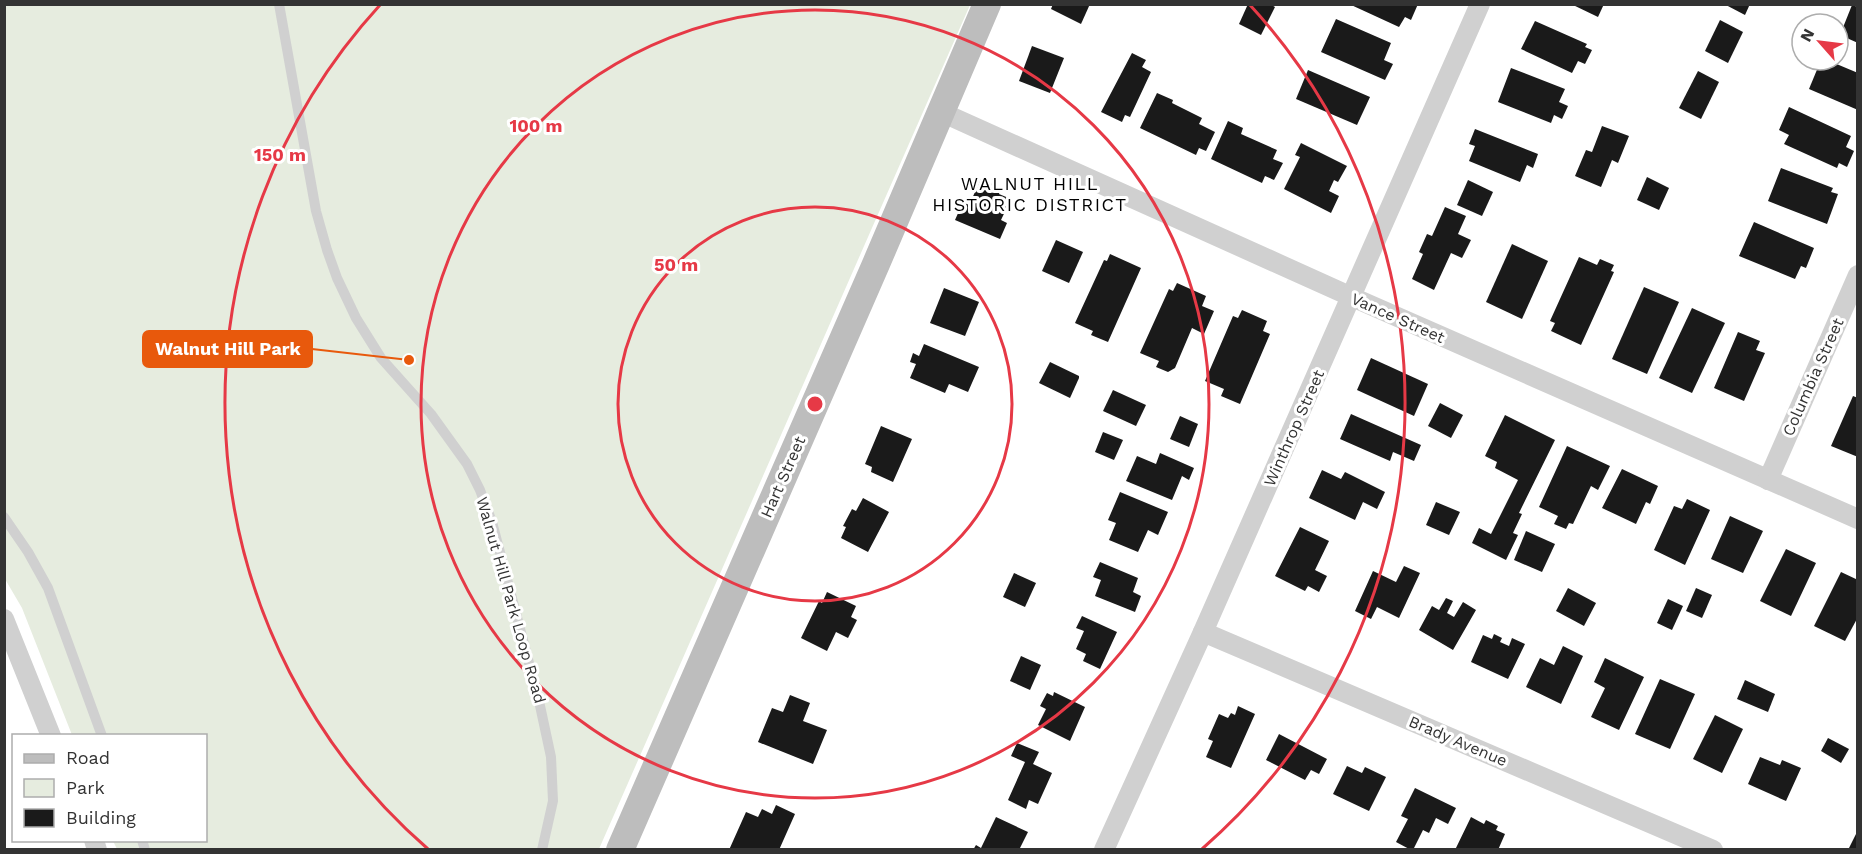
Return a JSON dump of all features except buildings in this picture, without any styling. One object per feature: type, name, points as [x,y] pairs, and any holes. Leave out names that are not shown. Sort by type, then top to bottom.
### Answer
[{"type":"street","name":"Hart Street","points":[[620,849],[854,315],[987,4]]},
{"type":"street","name":"Winthrop Street","points":[[1104,849],[1352,297],[1479,4]]},
{"type":"street","name":"Vance Street","points":[[941,112],[1352,297],[1857,519]]},
{"type":"street","name":"Columbia Street","points":[[1768,480],[1857,275]]},
{"type":"street","points":[[4,619],[51,734]]},
{"type":"street","name":"Brady Avenue","points":[[1203,632],[1713,849]]},
{"type":"lane","name":"Walnut Hill Park Loop Road","points":[[279,4],[316,211],[337,278],[356,318],[376,352],[391,372],[435,419],[466,464],[480,490],[492,522],[531,669],[551,757],[553,801],[542,849]]},
{"type":"lane","points":[[4,517],[28,552],[48,588],[102,734]]},
{"type":"green space","points":[[5,5],[970,5],[599,849],[117,849],[114,842],[207,842],[207,734],[72,734],[22,608],[5,579]]},
{"type":"place","name":"Walnut Hill Park","points":[[409,360]]},
{"type":"district","name":"WALNUT HILL HISTORIC DISTRICT","points":[[1030,193]]}]
